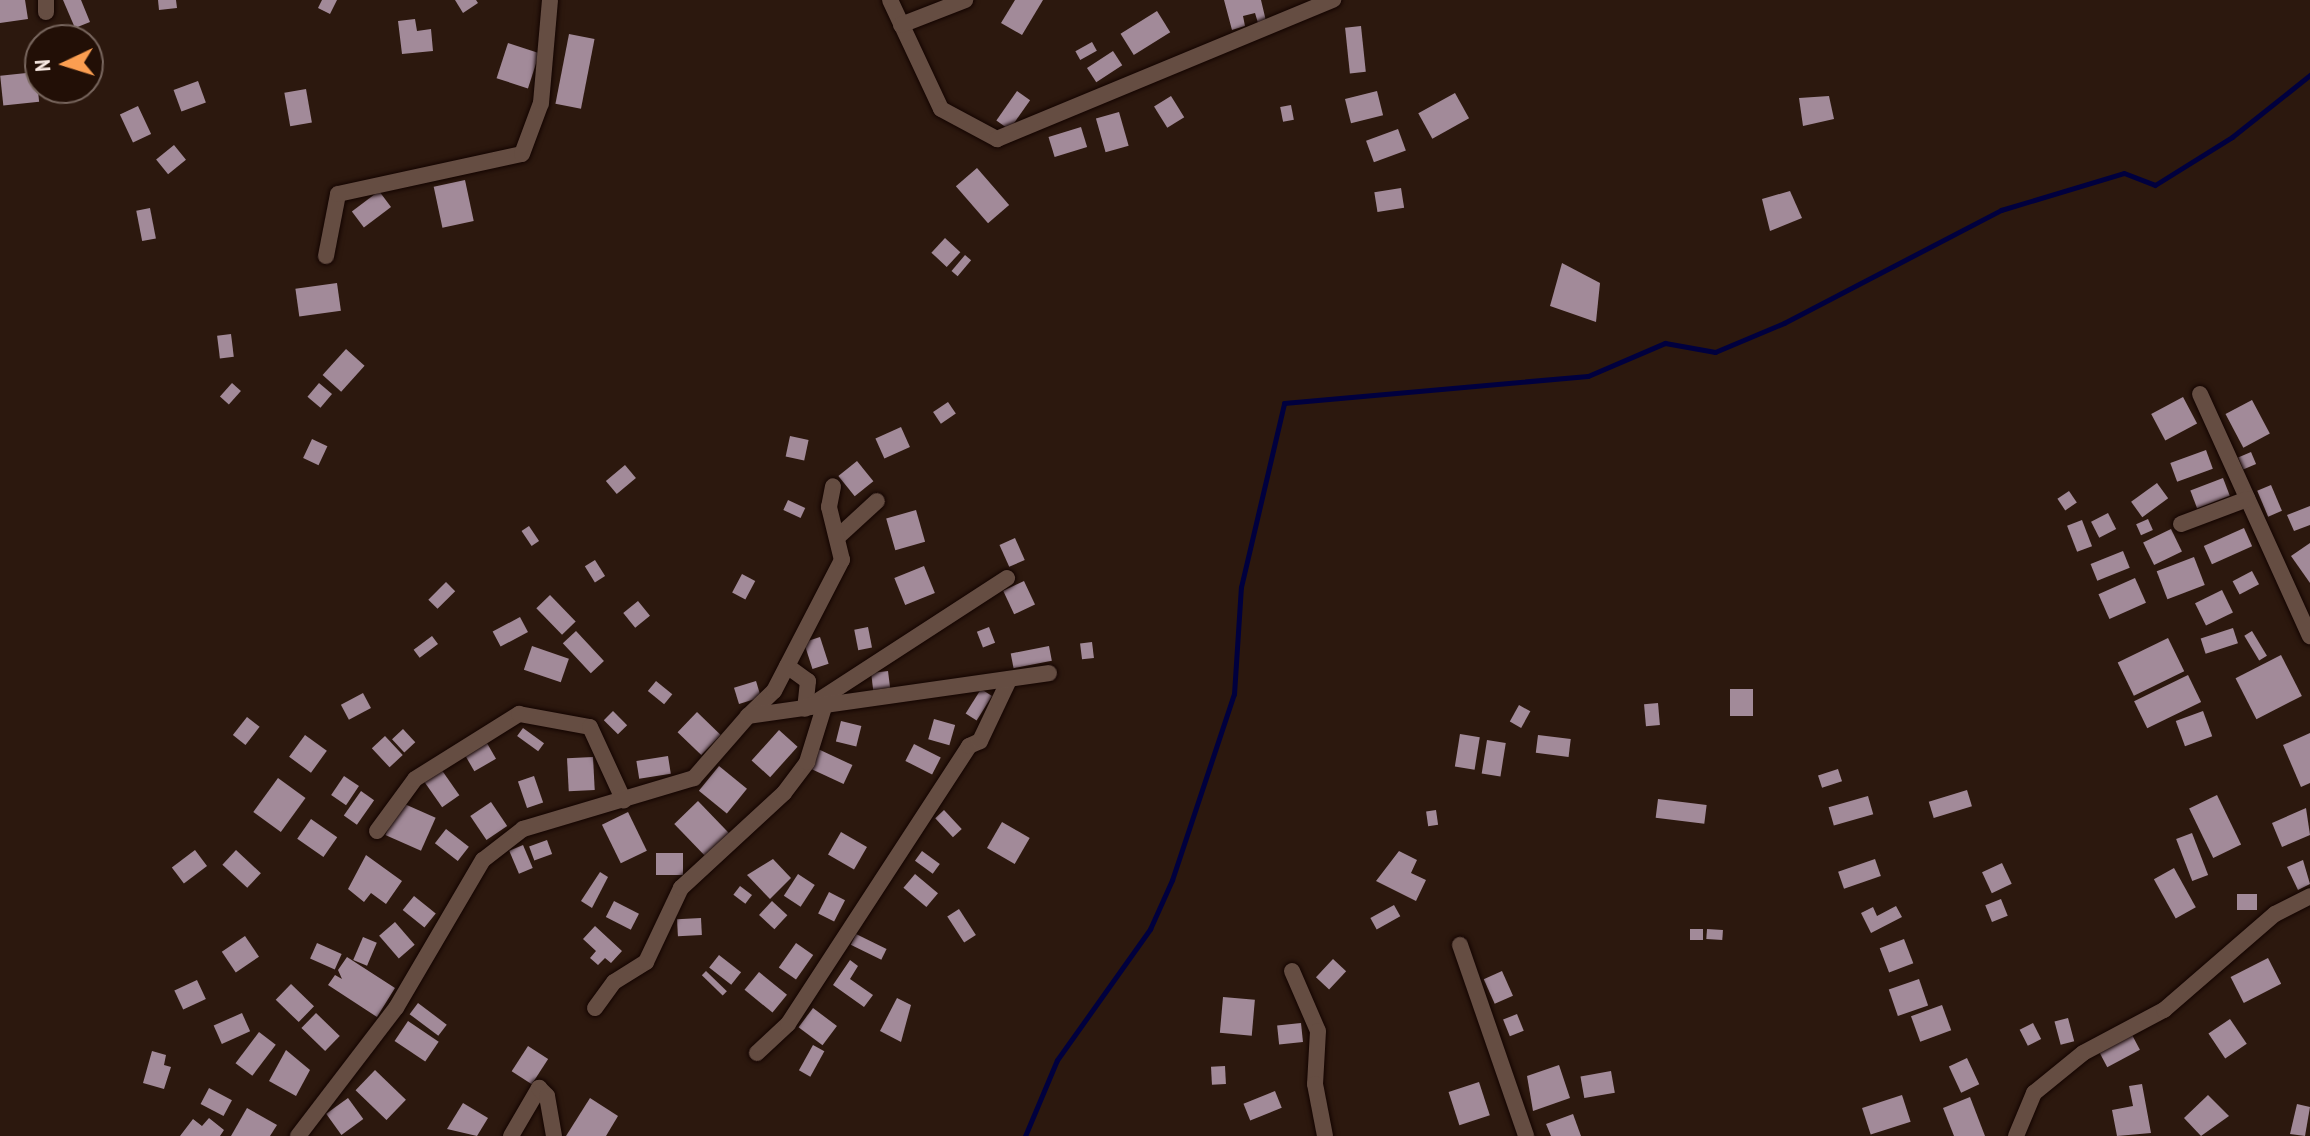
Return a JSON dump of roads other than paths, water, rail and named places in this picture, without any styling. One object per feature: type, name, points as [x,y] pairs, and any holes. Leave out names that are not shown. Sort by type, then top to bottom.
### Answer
[{"type":"street","points":[[326,256],[338,194],[522,154],[541,103],[550,0]]},
{"type":"street","points":[[890,0],[941,109],[997,139],[1333,0]]},
{"type":"street","points":[[901,25],[965,0]]},
{"type":"street","points":[[2200,394],[2310,636]]},
{"type":"street","points":[[298,1136],[396,1008],[483,860],[523,829],[694,778],[774,691],[837,572],[840,535],[829,507],[833,486]]},
{"type":"street","points":[[2181,524],[2247,499]]},
{"type":"street","points":[[840,535],[877,501]]},
{"type":"street","points":[[805,709],[1007,578]]},
{"type":"street","points":[[787,666],[808,681],[805,709]]},
{"type":"street","points":[[748,716],[1049,673]]},
{"type":"street","points":[[757,1053],[788,1024],[969,746],[980,741],[1009,680]]},
{"type":"street","points":[[595,1008],[614,982],[646,962],[681,888],[784,793],[807,762],[824,707]]},
{"type":"street","points":[[377,831],[415,779],[519,714],[590,727],[624,801]]},
{"type":"street","points":[[2016,1136],[2034,1093],[2083,1053],[2164,1010],[2275,914],[2310,896]]},
{"type":"street","points":[[1460,945],[1526,1136]]},
{"type":"street","points":[[1292,971],[1318,1031],[1315,1084],[1325,1136]]},
{"type":"street","points":[[511,1136],[539,1088],[547,1096],[554,1136]]},
{"type":"waterway","points":[[1025,1136],[1057,1060],[1150,929],[1172,880],[1234,694],[1241,587],[1284,403],[1588,376],[1665,343],[1715,352],[1784,323],[2001,210],[2124,173],[2155,185],[2232,137],[2310,75]]}]
